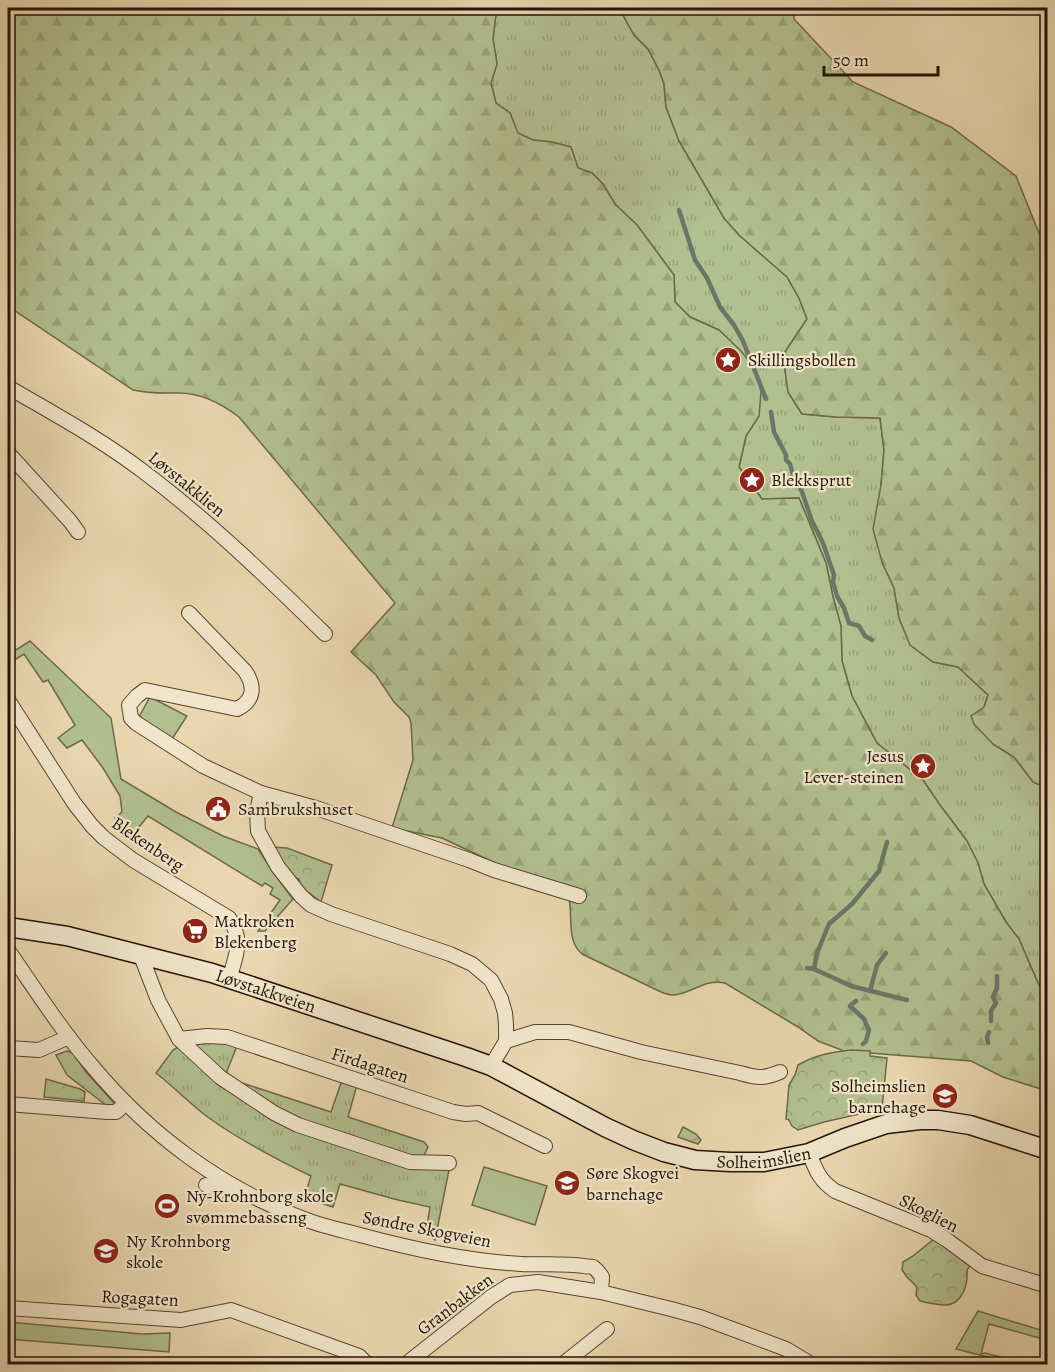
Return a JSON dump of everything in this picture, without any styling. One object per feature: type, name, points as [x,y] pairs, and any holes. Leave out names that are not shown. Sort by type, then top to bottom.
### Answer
[{"type":"street","name":"Løvstakklien","points":[[8,387],[79,428],[144,472],[235,548],[325,634]]},
{"type":"street","points":[[8,453],[78,532]]},
{"type":"street","points":[[189,613],[245,671],[251,682],[250,698],[245,705],[237,709],[145,690],[129,705],[131,718],[136,723],[203,766],[261,793],[316,808],[494,870],[579,896]]},
{"type":"street","name":"Blekenberg","points":[[8,700],[74,803],[104,838],[133,860],[229,918],[238,938],[229,979]]},
{"type":"street","points":[[261,793],[257,812],[258,831],[278,867],[311,905],[329,914],[450,954],[472,964],[491,980],[505,1013],[506,1041],[491,1066]]},
{"type":"street","name":"Løvstakkveien","points":[[8,927],[67,936],[212,973],[491,1066]]},
{"type":"street","name":"Søndre Skogveien","points":[[8,950],[93,1068],[126,1103],[170,1143],[218,1177],[304,1219],[384,1241],[480,1259],[594,1268],[602,1277],[601,1292]]},
{"type":"street","points":[[141,956],[158,1000],[179,1039],[219,1077],[274,1113],[298,1125],[410,1162],[449,1163]]},
{"type":"street","points":[[506,1041],[535,1032],[569,1032],[632,1050],[755,1078],[767,1077],[780,1072]]},
{"type":"street","name":"Firdagaten","points":[[179,1039],[207,1036],[227,1037],[453,1112],[478,1113],[545,1146]]},
{"type":"street","points":[[8,1048],[39,1050],[69,1037]]},
{"type":"street","name":"Solheimslien","points":[[491,1066],[605,1127],[664,1152],[695,1160],[764,1162],[809,1153],[886,1124],[920,1120],[970,1125],[1047,1150]]},
{"type":"street","points":[[8,1104],[116,1112],[126,1103]]},
{"type":"street","name":"Skoglien","points":[[809,1153],[819,1177],[835,1191],[931,1230],[982,1266],[1047,1286]]},
{"type":"street","points":[[206,1185],[219,1191],[236,1187]]},
{"type":"street","name":"Granbakken","points":[[406,1365],[499,1291],[510,1285],[538,1282],[601,1292]]},
{"type":"street","points":[[601,1292],[700,1317],[786,1349],[811,1365]]},
{"type":"street","name":"Rogagaten","points":[[8,1308],[181,1320],[231,1310],[359,1356],[367,1365]]},
{"type":"street","points":[[563,1365],[607,1329]]},
{"type":"green space","points":[[8,8],[500,8],[496,14],[493,39],[497,64],[491,83],[496,103],[510,113],[518,133],[533,140],[571,147],[578,168],[592,173],[603,184],[615,204],[637,225],[674,275],[675,302],[690,317],[719,330],[741,351],[756,370],[761,392],[759,416],[746,436],[739,467],[762,499],[799,498],[826,563],[841,626],[842,661],[852,696],[877,743],[923,780],[967,841],[978,863],[984,884],[1006,922],[1019,939],[1047,1001],[1047,1091],[1003,1077],[971,1061],[844,1051],[818,1041],[725,983],[710,983],[680,994],[671,995],[662,992],[582,954],[573,941],[568,894],[442,838],[392,828],[413,760],[411,723],[409,717],[394,702],[376,675],[351,652],[395,603],[239,417],[203,397],[187,393],[151,393],[133,390],[8,306]]},
{"type":"green space","points":[[500,8],[619,8],[634,35],[648,49],[659,70],[664,84],[666,107],[679,141],[724,218],[739,235],[787,277],[799,298],[807,319],[783,355],[788,392],[802,414],[880,418],[884,450],[881,485],[882,562],[894,588],[899,618],[910,644],[933,662],[958,667],[988,695],[984,707],[993,744],[1014,757],[1033,782],[1047,788],[1047,1001],[1019,939],[1006,922],[984,884],[978,863],[967,841],[923,780],[877,743],[852,696],[842,661],[841,626],[826,563],[799,498],[762,499],[739,467],[746,436],[759,416],[719,330],[690,317],[675,302],[674,275],[637,225],[615,204],[603,184],[592,173],[578,168],[571,147],[533,140],[517,133],[510,113],[496,103],[491,83],[497,64],[493,39],[496,14]]},
{"type":"green space","points":[[619,8],[794,8],[794,19],[853,82],[951,127],[1016,176],[1047,253],[1047,788],[1033,782],[1014,757],[993,744],[974,724],[971,716],[984,707],[988,695],[958,667],[933,662],[910,645],[899,618],[894,588],[882,562],[873,529],[881,485],[884,450],[880,418],[802,414],[788,392],[783,355],[807,319],[799,298],[787,277],[739,235],[724,218],[679,141],[666,107],[664,84],[659,70],[648,49],[634,35]]},
{"type":"green space","points":[[30,641],[111,718],[121,779],[176,812],[223,836],[258,849],[293,899],[265,931],[258,931],[280,900],[270,894],[273,888],[265,883],[262,886],[148,816],[129,839],[122,835],[124,832],[118,827],[115,818],[122,812],[120,796],[103,768],[82,740],[67,748],[58,738],[75,725],[48,680],[43,682],[24,654],[8,664],[8,655]]},
{"type":"green space","points":[[150,697],[187,716],[172,739],[139,717]]},
{"type":"green space","points":[[271,847],[287,848],[332,865],[321,902],[300,886],[299,879],[290,876]]},
{"type":"green space","points":[[215,1042],[237,1046],[225,1076],[193,1050],[195,1044]]},
{"type":"green space","points":[[178,1047],[250,1103],[397,1163],[449,1170],[435,1240],[426,1231],[430,1207],[340,1184],[333,1207],[304,1198],[311,1176],[221,1126],[202,1113],[156,1073],[173,1050]]},
{"type":"green space","points":[[851,1050],[870,1051],[870,1056],[887,1058],[882,1109],[798,1130],[792,1126],[786,1119],[789,1085],[798,1065],[824,1054]]},
{"type":"green space","points":[[67,1051],[73,1053],[86,1072],[116,1105],[111,1109],[67,1075],[56,1055]]},
{"type":"green space","points":[[46,1079],[80,1089],[85,1092],[84,1101],[44,1097]]},
{"type":"green space","points":[[230,1079],[331,1112],[342,1080],[357,1085],[348,1117],[424,1142],[428,1147],[422,1160],[316,1128],[272,1109]]},
{"type":"green space","points":[[683,1127],[696,1134],[701,1140],[698,1144],[678,1137]]},
{"type":"green space","points":[[484,1167],[547,1186],[535,1225],[472,1205]]},
{"type":"green space","points":[[934,1239],[970,1266],[967,1270],[967,1281],[963,1292],[952,1304],[939,1305],[920,1301],[916,1295],[917,1287],[902,1270],[903,1262]]},
{"type":"green space","points":[[978,1311],[1047,1332],[1047,1340],[989,1324],[981,1354],[985,1353],[1027,1364],[1015,1364],[956,1349]]},
{"type":"green space","points":[[8,1322],[142,1334],[170,1333],[169,1352],[8,1339]]},
{"type":"waterway","points":[[679,210],[695,260],[707,278],[720,307],[743,341],[766,399]]},
{"type":"waterway","points":[[771,412],[774,432],[823,543],[834,575],[833,582],[837,596],[849,623],[859,626],[865,636],[872,640]]},
{"type":"waterway","points":[[814,969],[817,953],[829,924],[852,904],[879,871],[887,842]]},
{"type":"waterway","points":[[870,991],[877,965],[886,953]]},
{"type":"waterway","points":[[807,968],[851,986],[907,1000]]},
{"type":"waterway","points":[[991,1021],[991,1011],[996,1003],[993,997],[997,988],[997,976]]},
{"type":"waterway","points":[[856,1001],[850,1006],[864,1019],[869,1030],[863,1044]]},
{"type":"waterway","points":[[988,1043],[989,1032]]},
{"type":"place","name":"Skillingsbollen","points":[[728,360]]},
{"type":"place","name":"Blekksprut","points":[[752,480]]},
{"type":"place","name":"Jesus Lever-steinen","points":[[923,766]]},
{"type":"place","name":"Sambrukshuset","points":[[218,809]]},
{"type":"place","name":"Matkroken Blekenberg","points":[[195,931]]},
{"type":"place","name":"Solheimslien barnehage","points":[[945,1096]]},
{"type":"place","name":"Søre Skogvei barnehage","points":[[567,1183]]},
{"type":"place","name":"Ny-Krohnborg skole svømmebasseng","points":[[167,1206]]},
{"type":"place","name":"Ny Krohnborg skole","points":[[106,1251]]}]
